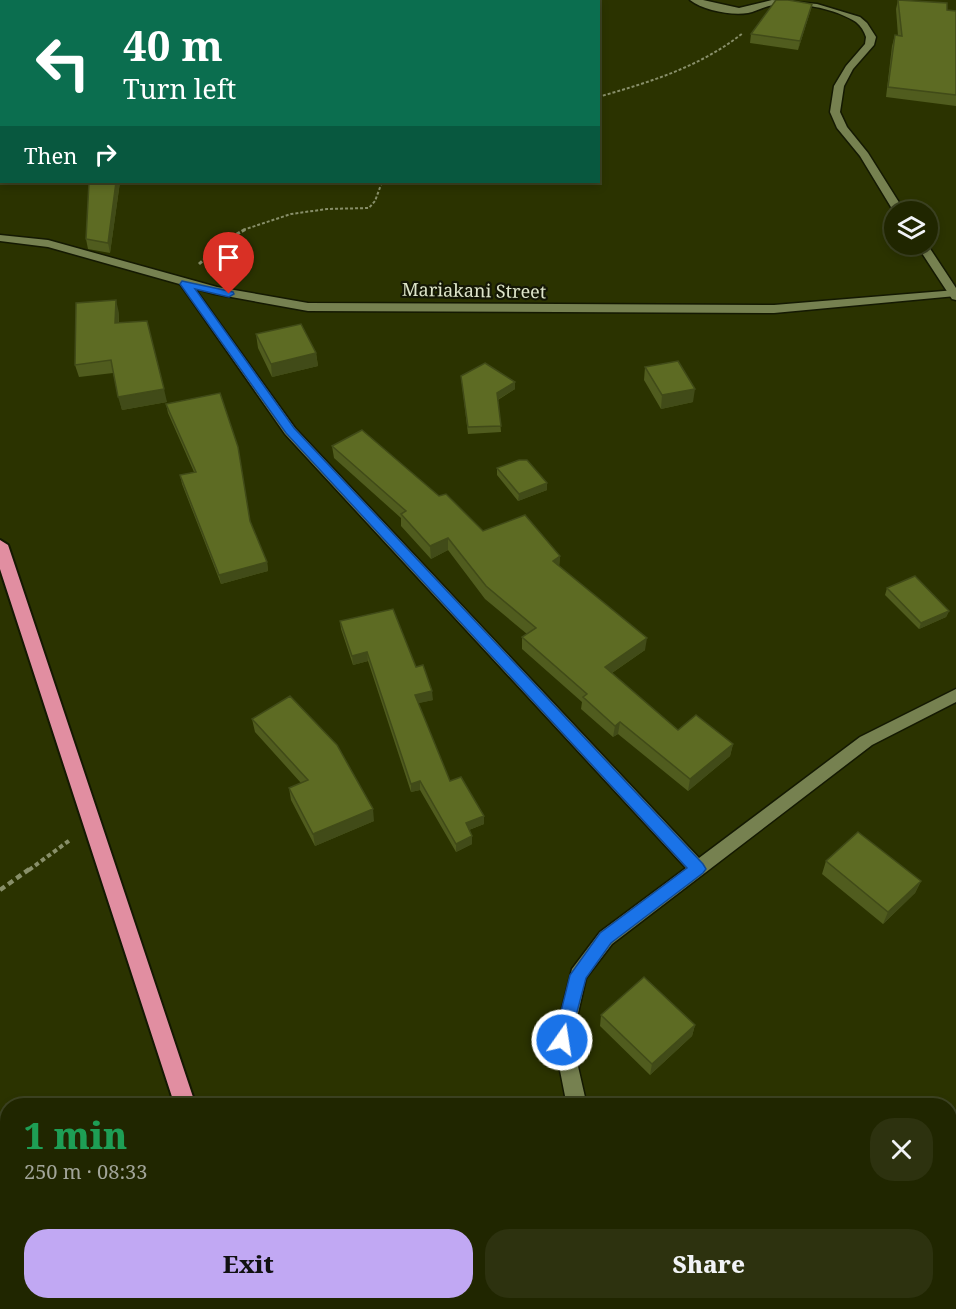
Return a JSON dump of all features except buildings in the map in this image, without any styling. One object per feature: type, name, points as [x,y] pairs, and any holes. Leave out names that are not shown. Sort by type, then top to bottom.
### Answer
[{"type":"highway","points":[[0,545],[183,1098]]},
{"type":"street","points":[[694,0],[727,10],[742,11],[777,2],[841,13],[866,26],[871,37],[869,45],[849,68],[839,86],[835,112],[842,128],[864,155],[893,201]]},
{"type":"street","name":"Mariakani Street","points":[[0,238],[46,243],[186,284],[279,304],[331,307],[774,309],[955,294]]},
{"type":"street","points":[[928,255],[955,294]]},
{"type":"street","points":[[186,284],[290,431],[698,869]]},
{"type":"street","points":[[575,1098],[562,1040],[578,975],[606,938],[866,741],[956,694]]},
{"type":"path","points":[[600,96],[646,83],[726,47],[777,2]]},
{"type":"path","points":[[186,284],[211,252],[244,230],[272,217],[292,213],[369,208],[375,201],[382,183]]},
{"type":"path","points":[[0,890],[93,824]]},
{"type":"route","points":[[229,294],[186,284],[290,431],[698,869],[606,938],[578,975],[562,1040]]}]
